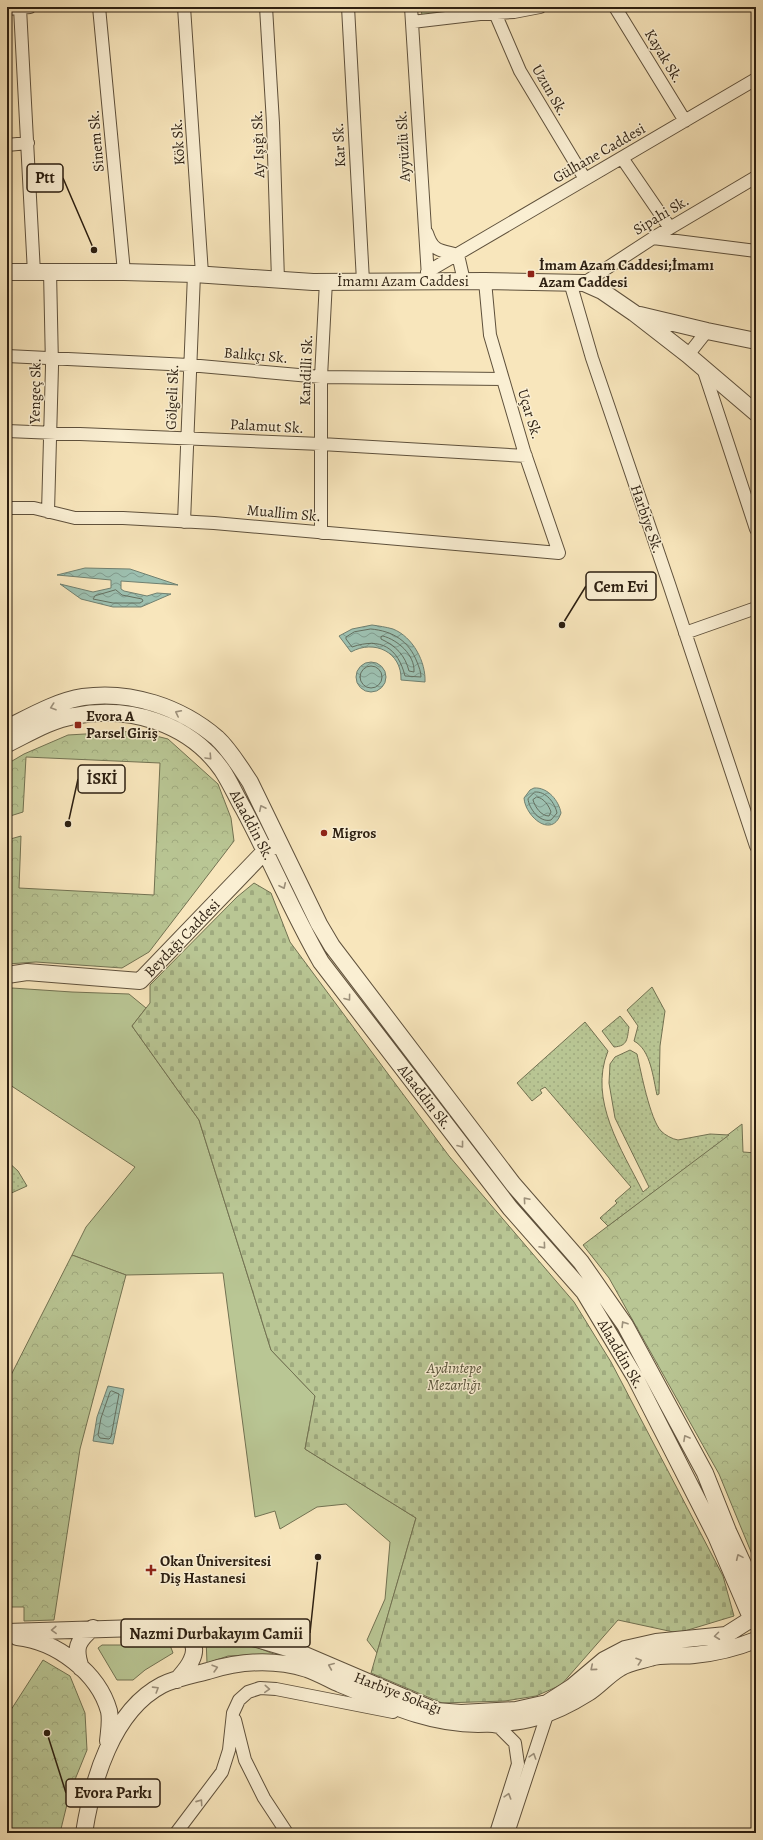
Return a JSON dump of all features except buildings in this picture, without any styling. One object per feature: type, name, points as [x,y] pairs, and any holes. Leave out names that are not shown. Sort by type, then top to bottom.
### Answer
[{"type":"street","points":[[7,9],[25,7],[28,144],[34,273]]},
{"type":"street","name":"Sinem Sk.","points":[[99,7],[124,272]]},
{"type":"street","name":"Kök Sk.","points":[[184,7],[198,274]]},
{"type":"street","name":"Ay Işığı Sk.","points":[[266,7],[273,124],[278,280]]},
{"type":"street","name":"Kar Sk.","points":[[348,7],[363,281]]},
{"type":"street","name":"Ayyüzlü Sk.","points":[[411,7],[423,218],[428,277]]},
{"type":"street","points":[[412,22],[514,12],[540,7]]},
{"type":"street","name":"Kayak Sk.","points":[[615,7],[685,121]]},
{"type":"street","name":"Uzun Sk.","points":[[495,13],[520,71],[585,179]]},
{"type":"street","name":"Gülhane Caddesi","points":[[428,277],[458,255],[585,179],[685,121],[755,83]]},
{"type":"street","points":[[7,145],[28,144]]},
{"type":"street","points":[[622,158],[670,228]]},
{"type":"street","name":"Sipahi Sk.","points":[[577,283],[756,177]]},
{"type":"street","points":[[423,218],[430,242],[434,248],[458,255],[464,281]]},
{"type":"street","points":[[653,238],[756,250]]},
{"type":"street","name":"İmamı Azam Caddesi","points":[[7,272],[34,273],[50,271],[198,274],[313,282],[428,277],[464,281],[577,283],[602,290],[634,313],[688,355],[756,413]]},
{"type":"street","name":"Yengeç Sk.","points":[[48,512],[52,359],[50,271]]},
{"type":"street","name":"Gölgeli Sk.","points":[[184,522],[189,365],[198,274]]},
{"type":"street","name":"Kandilli Sk.","points":[[320,533],[321,377],[326,281]]},
{"type":"street","name":"Uçar Sk.","points":[[485,281],[490,335],[526,456],[559,553]]},
{"type":"street","name":"Harbiye Sk.","points":[[577,283],[592,358],[756,846]]},
{"type":"street","points":[[634,313],[707,331],[756,340]]},
{"type":"street","points":[[688,355],[707,331]]},
{"type":"street","name":"Balıkçı Sk.","points":[[7,356],[189,365],[321,377],[503,379]]},
{"type":"street","points":[[703,368],[756,529]]},
{"type":"street","name":"Palamut Sk.","points":[[7,431],[321,444],[526,456]]},
{"type":"street","name":"Muallim Sk.","points":[[7,508],[34,508],[75,518],[123,518],[184,522],[559,553]]},
{"type":"street","points":[[685,633],[756,608]]},
{"type":"street","name":"Alaaddin Sk.","points":[[7,728],[48,708],[83,697],[120,697],[143,700],[170,709],[197,723],[218,739],[237,762],[250,782],[306,936],[321,962],[510,1208],[584,1292],[635,1377],[716,1536],[755,1620]]},
{"type":"street","name":"Alaaddin Sk.","points":[[7,744],[52,722],[73,716],[98,712],[126,714],[153,719],[176,730],[201,748],[222,770],[273,847],[332,946],[361,986],[435,1080],[513,1184],[581,1262],[625,1325],[705,1473],[728,1531],[756,1592]]},
{"type":"street","name":"Beydağı Caddesi","points":[[7,975],[27,972],[140,981],[273,847]]},
{"type":"street","points":[[408,1077],[424,1066]]},
{"type":"street","points":[[422,1093],[435,1080]]},
{"type":"street","name":"Harbiye Sokağı","points":[[173,1630],[215,1630],[256,1637],[291,1649],[436,1711],[461,1713],[516,1710],[547,1703],[572,1687],[604,1660],[625,1649],[656,1642],[726,1635],[755,1620]]},
{"type":"street","points":[[81,1668],[77,1658],[77,1649],[84,1635],[93,1628]]},
{"type":"street","points":[[7,1632],[93,1628],[173,1630],[184,1632],[193,1644],[192,1660],[178,1680],[157,1688],[138,1703],[120,1724],[106,1753],[93,1791],[84,1833]]},
{"type":"street","points":[[7,1636],[42,1642],[67,1656],[81,1668],[102,1694],[109,1711],[110,1725],[106,1753]]},
{"type":"street","name":"Harbiye Sokağı","points":[[176,1833],[222,1772],[229,1750],[233,1713],[239,1700],[248,1692],[260,1688],[276,1689],[454,1723],[478,1724],[524,1721],[547,1715],[561,1709],[590,1692],[620,1668],[653,1656],[693,1655],[732,1650],[756,1640]]},
{"type":"street","name":"Harbiye Sokağı","points":[[178,1680],[236,1664],[264,1662],[278,1664],[306,1669],[421,1717]]},
{"type":"street","points":[[102,1694],[120,1704],[138,1703]]},
{"type":"street","points":[[233,1713],[245,1760],[264,1798],[287,1833]]},
{"type":"street","points":[[508,1833],[547,1715]]},
{"type":"street","points":[[478,1724],[499,1727],[515,1743],[518,1764],[496,1833]]},
{"type":"green space","points":[[421,7],[499,7],[422,16]]},
{"type":"green space","points":[[136,731],[168,739],[218,784],[231,818],[234,841],[149,952],[122,968],[36,962],[7,964],[7,840],[21,836],[19,888],[154,895],[160,763],[26,757],[23,812],[7,817],[7,764],[24,754],[68,735]]},
{"type":"green space","name":"Aydıntepe Mezarlığı","points":[[254,883],[271,893],[290,942],[449,1156],[574,1302],[611,1362],[723,1576],[734,1616],[678,1633],[618,1620],[561,1685],[536,1696],[505,1701],[442,1703],[371,1673],[416,1518],[305,1449],[315,1396],[271,1350],[199,1120],[132,1026],[150,1003],[150,985],[237,897]]},
{"type":"green space","points":[[652,987],[665,1011],[660,1046],[659,1094],[657,1095],[648,1058],[640,1045],[634,1041],[638,1026],[627,1010]]},
{"type":"green space","points":[[12,988],[129,994],[146,1008],[132,1026],[199,1120],[271,1350],[315,1396],[305,1449],[416,1518],[377,1653],[367,1640],[385,1599],[390,1542],[346,1504],[317,1507],[280,1529],[275,1511],[255,1517],[223,1273],[126,1275],[72,1255],[86,1227],[135,1167],[7,1083],[7,1002]]},
{"type":"green space","points":[[620,1016],[629,1027],[628,1035],[626,1041],[622,1045],[614,1047],[602,1031]]},
{"type":"green space","points":[[585,1022],[608,1051],[603,1069],[602,1088],[605,1106],[617,1142],[643,1192],[649,1187],[615,1118],[609,1083],[610,1064],[615,1057],[630,1050],[637,1054],[646,1095],[653,1116],[657,1125],[664,1134],[678,1140],[710,1134],[729,1135],[608,1226],[600,1218],[617,1203],[615,1201],[631,1187],[545,1087],[540,1090],[542,1093],[532,1101],[517,1083]]},
{"type":"green space","points":[[742,1124],[743,1152],[756,1153],[756,1564],[719,1474],[609,1278],[583,1245]]},
{"type":"green space","points":[[7,1161],[18,1171],[27,1186],[7,1195]]},
{"type":"green space","points":[[72,1255],[126,1275],[80,1449],[54,1620],[24,1621],[24,1607],[7,1607],[7,1383]]},
{"type":"green space","points":[[206,1638],[249,1644],[286,1659],[248,1655],[228,1656],[207,1663]]},
{"type":"green space","points":[[102,1645],[170,1645],[173,1653],[145,1670],[133,1680],[117,1680],[98,1648]]},
{"type":"green space","points":[[43,1660],[70,1676],[85,1713],[87,1750],[70,1792],[60,1833],[7,1833],[7,1716]]},
{"type":"water","points":[[85,568],[130,569],[178,585],[121,581],[121,589],[124,591],[147,596],[157,593],[171,594],[141,607],[113,607],[81,599],[60,584],[93,592],[111,588],[111,580],[57,575]]},
{"type":"water","points":[[372,625],[393,629],[407,638],[421,659],[425,674],[425,682],[401,680],[400,670],[392,655],[377,648],[369,647],[360,648],[351,652],[339,636],[352,629]]},
{"type":"water","points":[[371,662],[382,666],[386,677],[382,688],[371,692],[360,688],[356,677],[360,666]]},
{"type":"water","points":[[539,788],[548,792],[560,808],[561,813],[557,821],[552,825],[546,825],[540,822],[529,812],[524,798],[530,790]]},
{"type":"water","points":[[108,1386],[124,1389],[113,1444],[93,1441],[97,1417]]},
{"type":"place","name":"Ptt","points":[[94,250]]},
{"type":"place","name":"İmam Azam Caddesi;İmamı Azam Caddesi","points":[[531,274]]},
{"type":"place","name":"Cem Evi","points":[[562,625]]},
{"type":"place","name":"Evora A Parsel Giriş","points":[[78,725]]},
{"type":"place","name":"İSKİ","points":[[68,824]]},
{"type":"place","name":"Migros","points":[[324,833]]},
{"type":"place","name":"Nazmi Durbakayım Camii","points":[[318,1557]]},
{"type":"place","name":"Okan Üniversitesi Diş Hastanesi","points":[[151,1570]]},
{"type":"place","name":"Evora Parkı","points":[[47,1733]]}]
